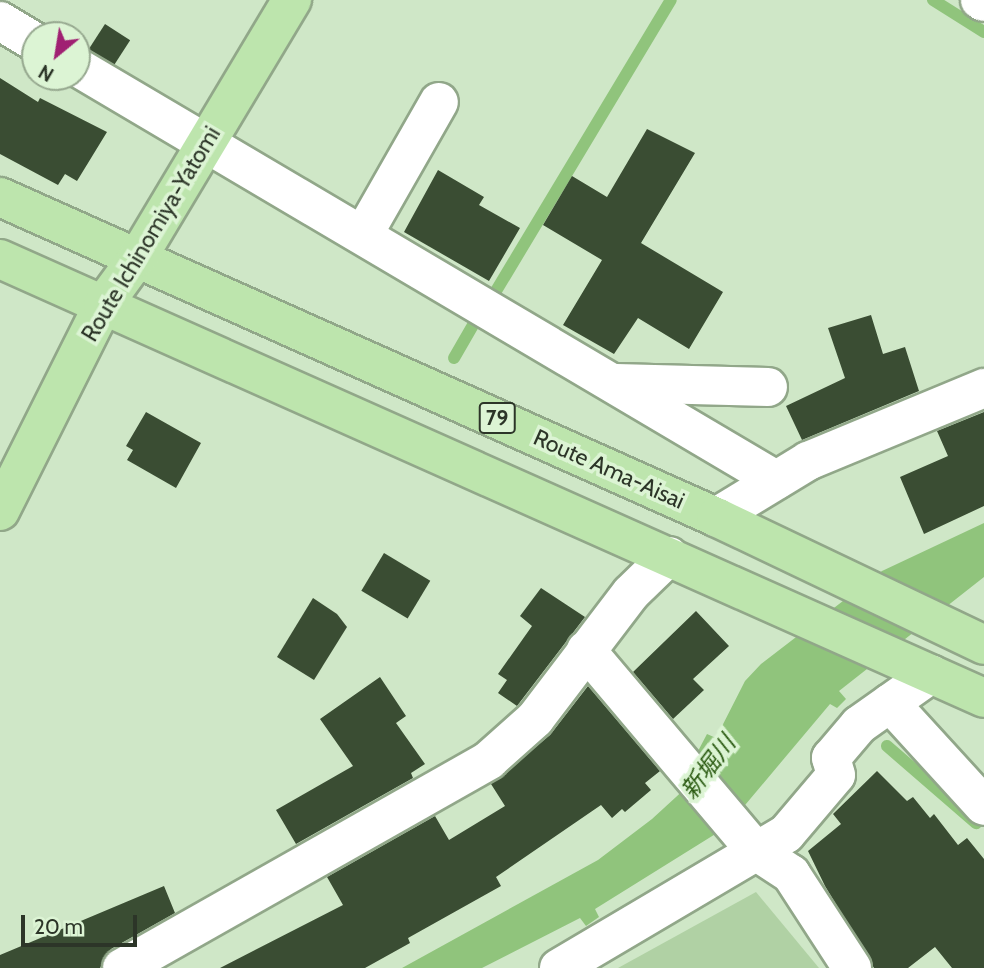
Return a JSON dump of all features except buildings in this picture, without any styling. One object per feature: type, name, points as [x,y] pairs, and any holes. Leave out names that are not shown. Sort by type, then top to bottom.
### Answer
[{"type":"main road","name":"Route Ichinomiya-Yatomi","points":[[0,511],[103,305],[138,257],[292,0]]},
{"type":"main road","name":"Route Ama-Aisai","points":[[0,197],[716,517],[976,639]]},
{"type":"main road","name":"79","points":[[0,259],[984,698]]},
{"type":"street","points":[[0,21],[21,34]]},
{"type":"street","points":[[91,75],[776,480]]},
{"type":"street","points":[[362,235],[439,102]]},
{"type":"street","points":[[611,382],[768,387]]},
{"type":"street","points":[[716,517],[808,461],[984,388]]},
{"type":"street","points":[[122,968],[489,760],[535,719],[586,650],[669,556]]},
{"type":"street","points":[[586,650],[756,851],[791,874],[852,968]]},
{"type":"street","points":[[559,968],[786,834],[836,775],[831,758],[859,725],[890,703],[924,671]]},
{"type":"street","points":[[890,703],[984,806]]},
{"type":"shaded area","points":[[756,892],[819,968],[618,968]]},
{"type":"water","name":"新堀川","points":[[984,523],[984,577],[839,691],[846,699],[837,708],[830,704],[735,817],[717,833],[595,909],[599,917],[586,926],[580,918],[482,968],[402,968],[598,860],[652,819],[688,786],[706,758],[697,753],[707,734],[716,738],[745,681],[761,664],[882,571]]},
{"type":"waterway","points":[[493,296],[671,0]]},
{"type":"waterway","points":[[933,0],[984,32]]},
{"type":"waterway","points":[[454,358],[474,324]]},
{"type":"waterway","points":[[887,746],[976,823]]}]
